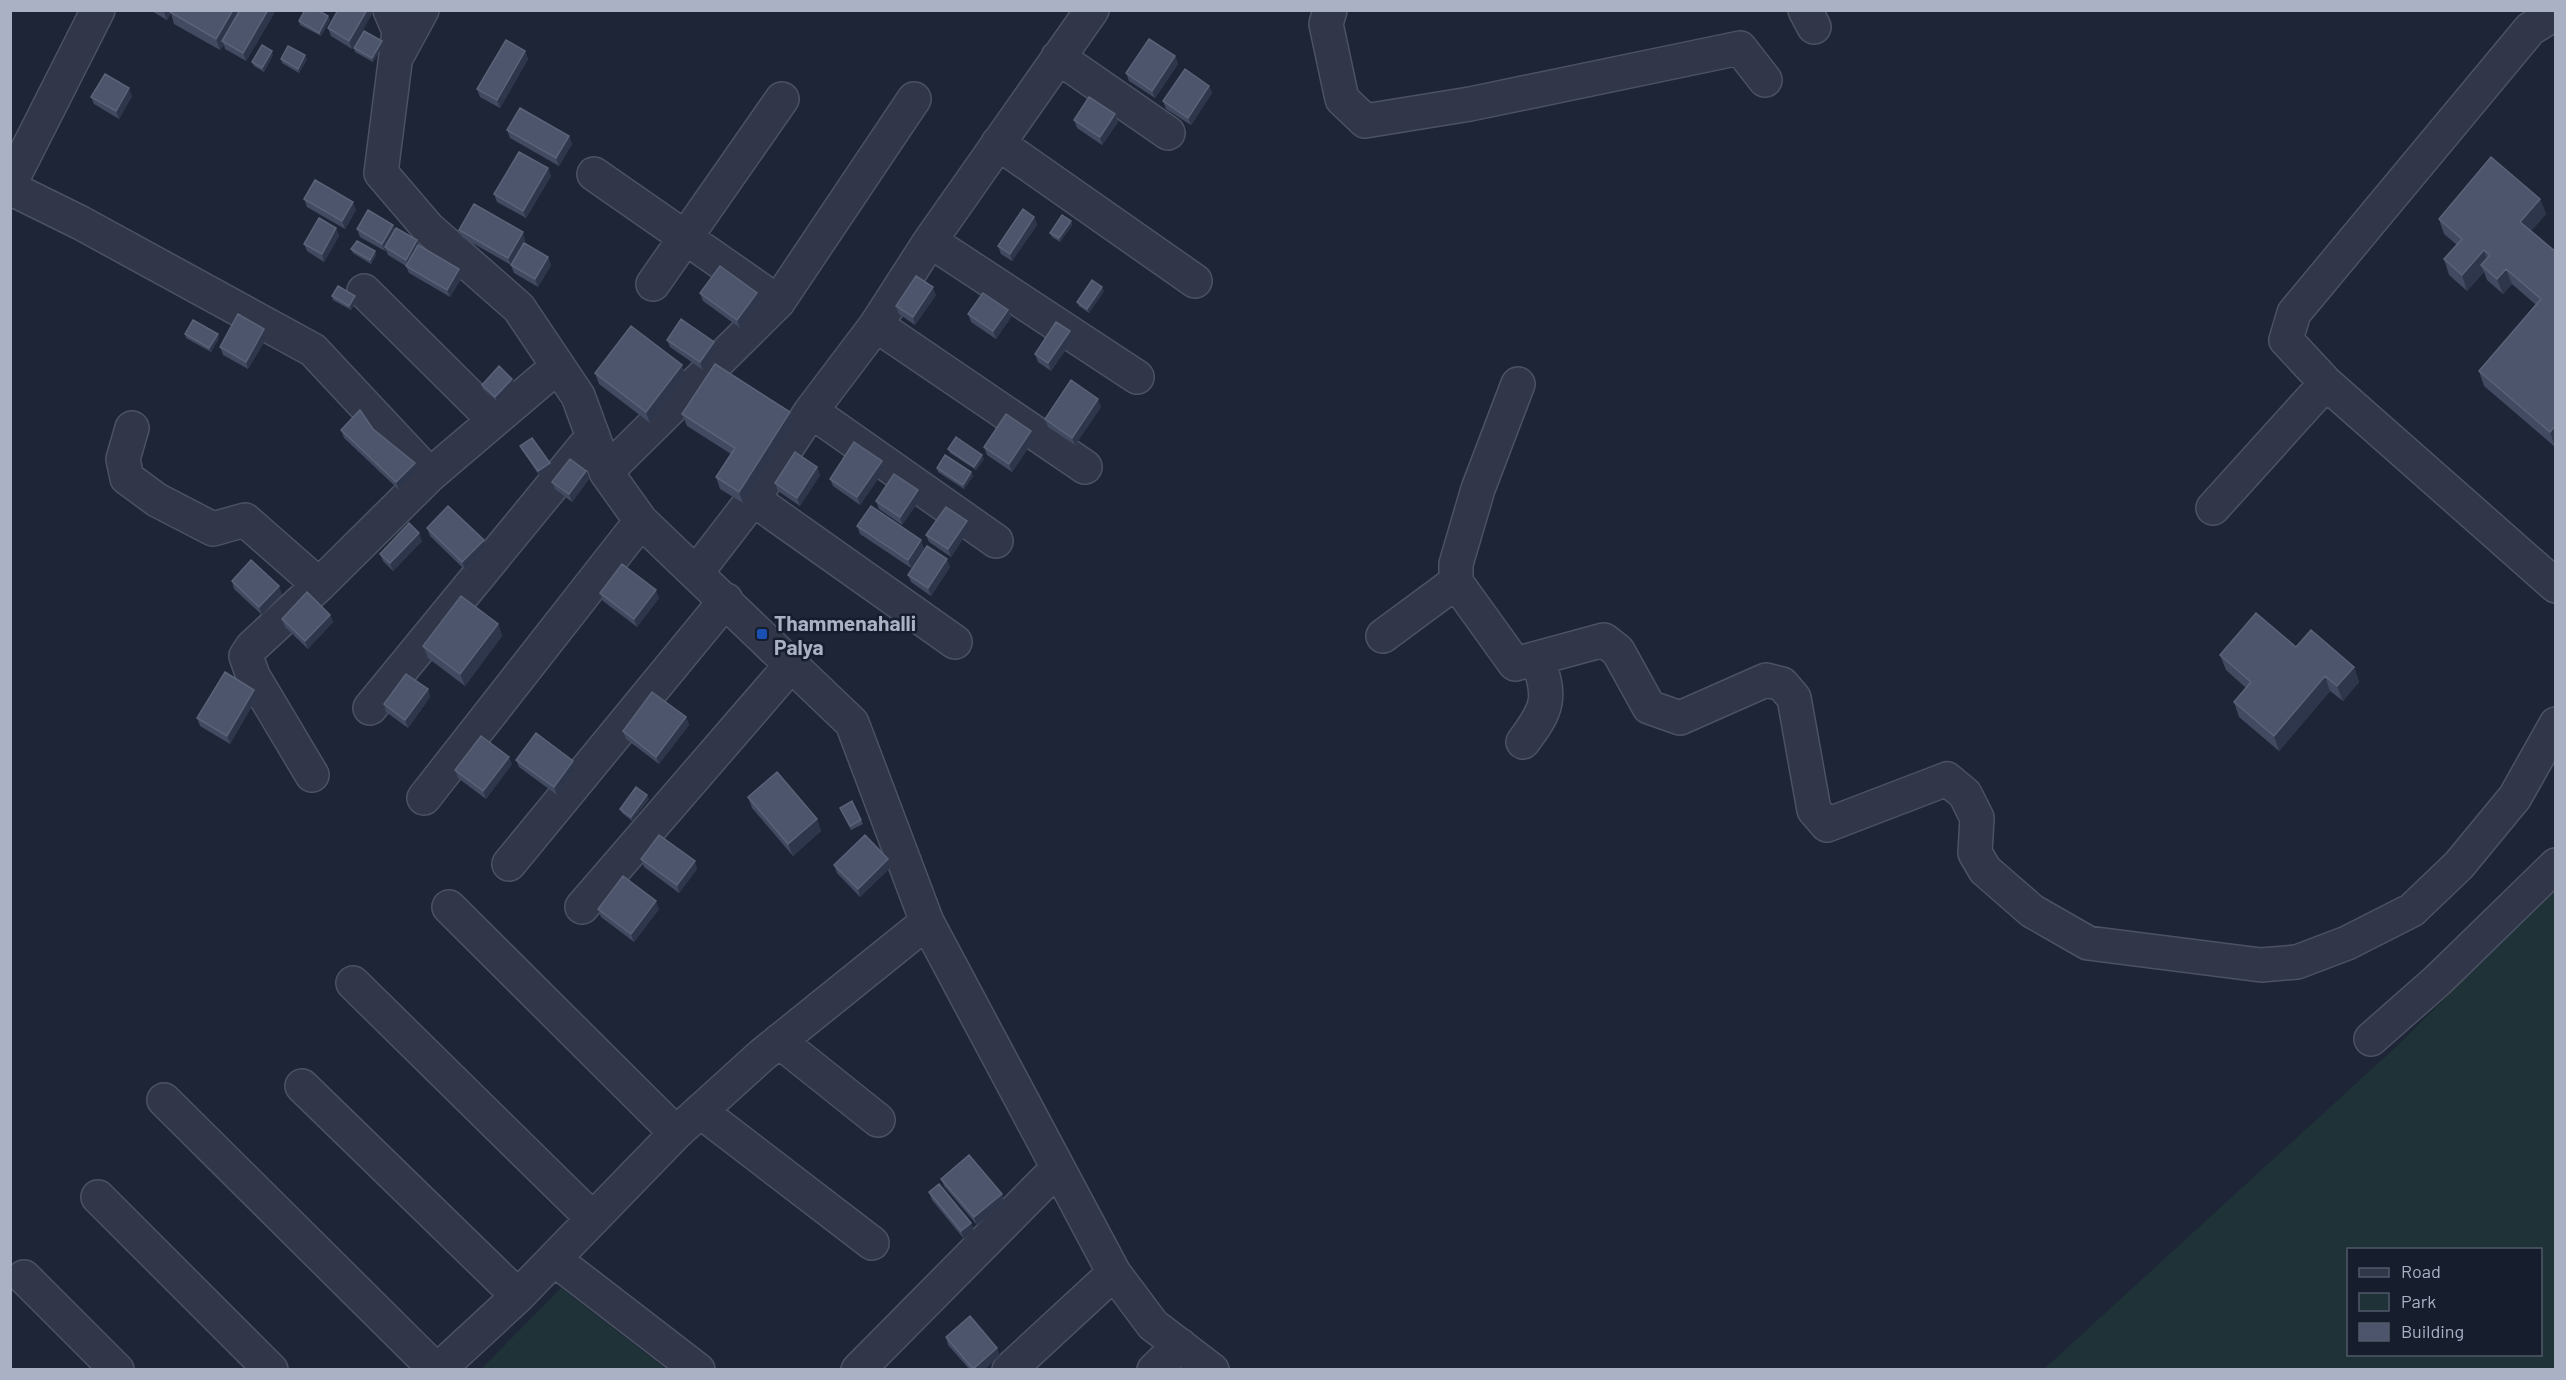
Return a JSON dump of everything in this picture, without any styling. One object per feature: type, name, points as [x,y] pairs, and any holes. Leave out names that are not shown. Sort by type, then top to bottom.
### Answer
[{"type":"street","points":[[98,10],[10,186],[314,350],[430,475]]},
{"type":"street","points":[[390,10],[399,31],[381,173],[428,228],[519,308],[578,396],[606,472],[641,521],[852,723],[927,922],[1114,1273],[1153,1325],[1212,1370]]},
{"type":"street","points":[[396,59],[422,10]]},
{"type":"street","points":[[696,573],[753,499],[811,411],[876,325],[930,241],[1092,10]]},
{"type":"street","points":[[1330,10],[1326,24],[1342,99],[1365,121],[1470,104],[1740,48],[1765,80]]},
{"type":"street","points":[[2556,13],[2530,29],[2294,313],[2286,340],[2326,383],[2556,586]]},
{"type":"street","points":[[1058,57],[1168,133]]},
{"type":"street","points":[[653,284],[782,99]]},
{"type":"street","points":[[606,472],[778,302],[914,99]]},
{"type":"street","points":[[998,143],[1194,281]]},
{"type":"street","points":[[594,174],[778,302]]},
{"type":"street","points":[[930,241],[1137,377]]},
{"type":"street","points":[[364,291],[494,420]]},
{"type":"street","points":[[876,325],[1085,467]]},
{"type":"street","points":[[312,775],[253,676],[246,656],[252,647],[319,585],[430,475],[558,366]]},
{"type":"street","points":[[2213,508],[2326,383]]},
{"type":"street","points":[[1518,384],[1478,489],[1456,564],[1456,582],[1515,664],[1604,640],[1618,651],[1648,707],[1680,718],[1766,680],[1782,684],[1794,698],[1814,810],[1827,825],[1947,779],[1965,794],[1977,818],[1975,854],[1985,870],[2032,911],[2088,943],[2261,965],[2296,962],[2347,943],[2412,910],[2459,865],[2515,796],[2556,724]]},
{"type":"street","points":[[811,411],[996,541]]},
{"type":"street","points":[[132,428],[123,459],[127,478],[158,500],[213,529],[245,519],[319,585]]},
{"type":"street","points":[[370,708],[593,436]]},
{"type":"street","points":[[753,499],[955,642]]},
{"type":"street","points":[[424,798],[641,521]]},
{"type":"street","points":[[1383,636],[1456,582]]},
{"type":"street","points":[[509,864],[726,600]]},
{"type":"street","points":[[1522,742],[1546,708],[1547,683],[1537,658]]},
{"type":"street","points":[[582,908],[792,664]]},
{"type":"street","points":[[2371,1039],[2438,980],[2556,865]]},
{"type":"street","points":[[449,907],[676,1133]]},
{"type":"street","points":[[164,1100],[437,1370],[518,1296],[700,1111],[779,1041],[927,922]]},
{"type":"street","points":[[353,983],[593,1219]]},
{"type":"street","points":[[779,1041],[878,1120]]},
{"type":"street","points":[[302,1086],[518,1296]]},
{"type":"street","points":[[700,1111],[872,1243]]},
{"type":"street","points":[[858,1370],[1058,1168]]},
{"type":"street","points":[[98,1197],[271,1370]]},
{"type":"street","points":[[554,1259],[698,1370]]},
{"type":"street","points":[[1009,1370],[1114,1273]]},
{"type":"street","points":[[24,1277],[117,1370]]},
{"type":"street","points":[[1154,1370],[1180,1345]]},
{"type":"green space","points":[[2555,889],[2555,1369],[2044,1369],[2399,1044]]},
{"type":"green space","points":[[561,1288],[666,1369],[481,1369]]},
{"type":"building","points":[[171,10],[233,10],[216,39],[170,12]]},
{"type":"building","points":[[240,10],[268,10],[243,53],[222,41]]},
{"type":"building","points":[[305,10],[318,10],[328,16],[319,33],[299,21]]},
{"type":"building","points":[[338,10],[367,10],[349,41],[328,28]]},
{"type":"building","points":[[364,31],[382,41],[372,58],[354,48]]},
{"type":"building","points":[[1149,39],[1175,56],[1152,91],[1126,73]]},
{"type":"building","points":[[506,40],[525,51],[497,100],[477,89]]},
{"type":"building","points":[[262,45],[272,51],[262,68],[252,62]]},
{"type":"building","points":[[288,46],[305,55],[298,69],[281,59]]},
{"type":"building","points":[[1185,69],[1209,86],[1188,118],[1163,101]]},
{"type":"building","points":[[105,74],[129,88],[116,111],[91,97]]},
{"type":"building","points":[[1089,97],[1115,114],[1100,137],[1074,120]]},
{"type":"building","points":[[520,108],[569,136],[556,158],[507,130]]},
{"type":"building","points":[[519,152],[548,168],[523,211],[494,194]]},
{"type":"building","points":[[2491,157],[2540,199],[2520,222],[2556,252],[2556,425],[2550,432],[2479,371],[2541,299],[2506,269],[2497,279],[2481,265],[2490,255],[2484,250],[2462,275],[2444,259],[2462,239],[2439,219]]},
{"type":"building","points":[[315,180],[353,202],[342,221],[304,199]]},
{"type":"building","points":[[474,204],[523,232],[508,258],[459,230]]},
{"type":"building","points":[[1023,209],[1034,217],[1010,254],[998,246]]},
{"type":"building","points":[[368,210],[393,225],[382,244],[357,229]]},
{"type":"building","points":[[1062,215],[1071,221],[1059,238],[1050,233]]},
{"type":"building","points":[[319,218],[336,228],[322,254],[304,244]]},
{"type":"building","points":[[396,228],[417,240],[406,260],[385,247]]},
{"type":"building","points":[[357,241],[375,251],[370,260],[351,249]]},
{"type":"building","points":[[524,243],[548,257],[535,279],[511,265]]},
{"type":"building","points":[[418,245],[459,269],[447,290],[406,266]]},
{"type":"building","points":[[720,266],[757,293],[737,320],[700,293]]},
{"type":"building","points":[[916,276],[933,287],[913,317],[896,306]]},
{"type":"building","points":[[1092,280],[1102,287],[1087,309],[1077,302]]},
{"type":"building","points":[[338,286],[355,296],[349,306],[332,296]]},
{"type":"building","points":[[983,293],[1008,310],[993,331],[968,314]]},
{"type":"building","points":[[238,314],[264,329],[246,362],[220,347]]},
{"type":"building","points":[[681,319],[714,342],[700,362],[667,340]]},
{"type":"building","points":[[193,320],[218,334],[209,348],[185,334]]},
{"type":"building","points":[[1056,322],[1070,331],[1048,363],[1035,354]]},
{"type":"building","points":[[631,326],[682,365],[646,412],[595,373]]},
{"type":"building","points":[[715,364],[790,412],[739,492],[716,477],[735,448],[682,414]]},
{"type":"building","points":[[499,366],[512,379],[495,397],[482,385]]},
{"type":"building","points":[[1071,380],[1098,399],[1072,438],[1045,419]]},
{"type":"building","points":[[360,410],[373,429],[415,463],[396,482],[341,430]]},
{"type":"building","points":[[1006,414],[1031,431],[1009,464],[984,447]]},
{"type":"building","points":[[956,437],[982,455],[974,467],[948,449]]},
{"type":"building","points":[[532,438],[550,463],[538,471],[520,446]]},
{"type":"building","points":[[854,442],[882,461],[857,497],[830,479]]},
{"type":"building","points":[[795,452],[817,467],[797,498],[775,483]]},
{"type":"building","points":[[945,455],[971,472],[963,485],[937,468]]},
{"type":"building","points":[[570,459],[586,471],[569,494],[552,482]]},
{"type":"building","points":[[894,474],[918,490],[900,517],[876,501]]},
{"type":"building","points":[[448,506],[484,540],[462,562],[427,528]]},
{"type":"building","points":[[871,506],[921,540],[908,560],[857,526]]},
{"type":"building","points":[[946,507],[967,521],[948,549],[926,535]]},
{"type":"building","points":[[409,523],[419,533],[390,563],[380,554]]},
{"type":"building","points":[[927,546],[947,559],[928,588],[908,575]]},
{"type":"building","points":[[251,560],[279,586],[259,607],[232,581]]},
{"type":"building","points":[[622,564],[656,590],[634,619],[600,593]]},
{"type":"building","points":[[307,592],[330,615],[305,641],[282,619]]},
{"type":"building","points":[[461,596],[498,624],[460,674],[423,646]]},
{"type":"building","points":[[2256,613],[2296,647],[2311,630],[2354,667],[2337,686],[2325,676],[2274,736],[2234,702],[2251,682],[2220,655]]},
{"type":"building","points":[[225,672],[254,690],[227,736],[197,718]]},
{"type":"building","points":[[406,674],[428,689],[405,720],[384,704]]},
{"type":"building","points":[[652,692],[686,717],[656,757],[623,731]]},
{"type":"building","points":[[536,733],[573,761],[554,787],[516,760]]},
{"type":"building","points":[[481,736],[509,757],[483,791],[455,770]]},
{"type":"building","points":[[777,772],[817,819],[788,844],[748,797]]},
{"type":"building","points":[[636,787],[647,795],[631,817],[620,809]]},
{"type":"building","points":[[852,801],[861,820],[850,826],[840,808]]},
{"type":"building","points":[[659,835],[695,861],[677,885],[641,859]]},
{"type":"building","points":[[865,835],[888,859],[858,889],[834,865]]},
{"type":"building","points":[[623,876],[656,901],[631,934],[598,909]]},
{"type":"building","points":[[969,1155],[1002,1194],[974,1217],[941,1179]]},
{"type":"building","points":[[939,1184],[971,1223],[961,1231],[929,1192]]},
{"type":"building","points":[[970,1316],[997,1348],[973,1369],[946,1337]]},
{"type":"place","name":"Thammenahalli Palya","points":[[762,634]]}]
